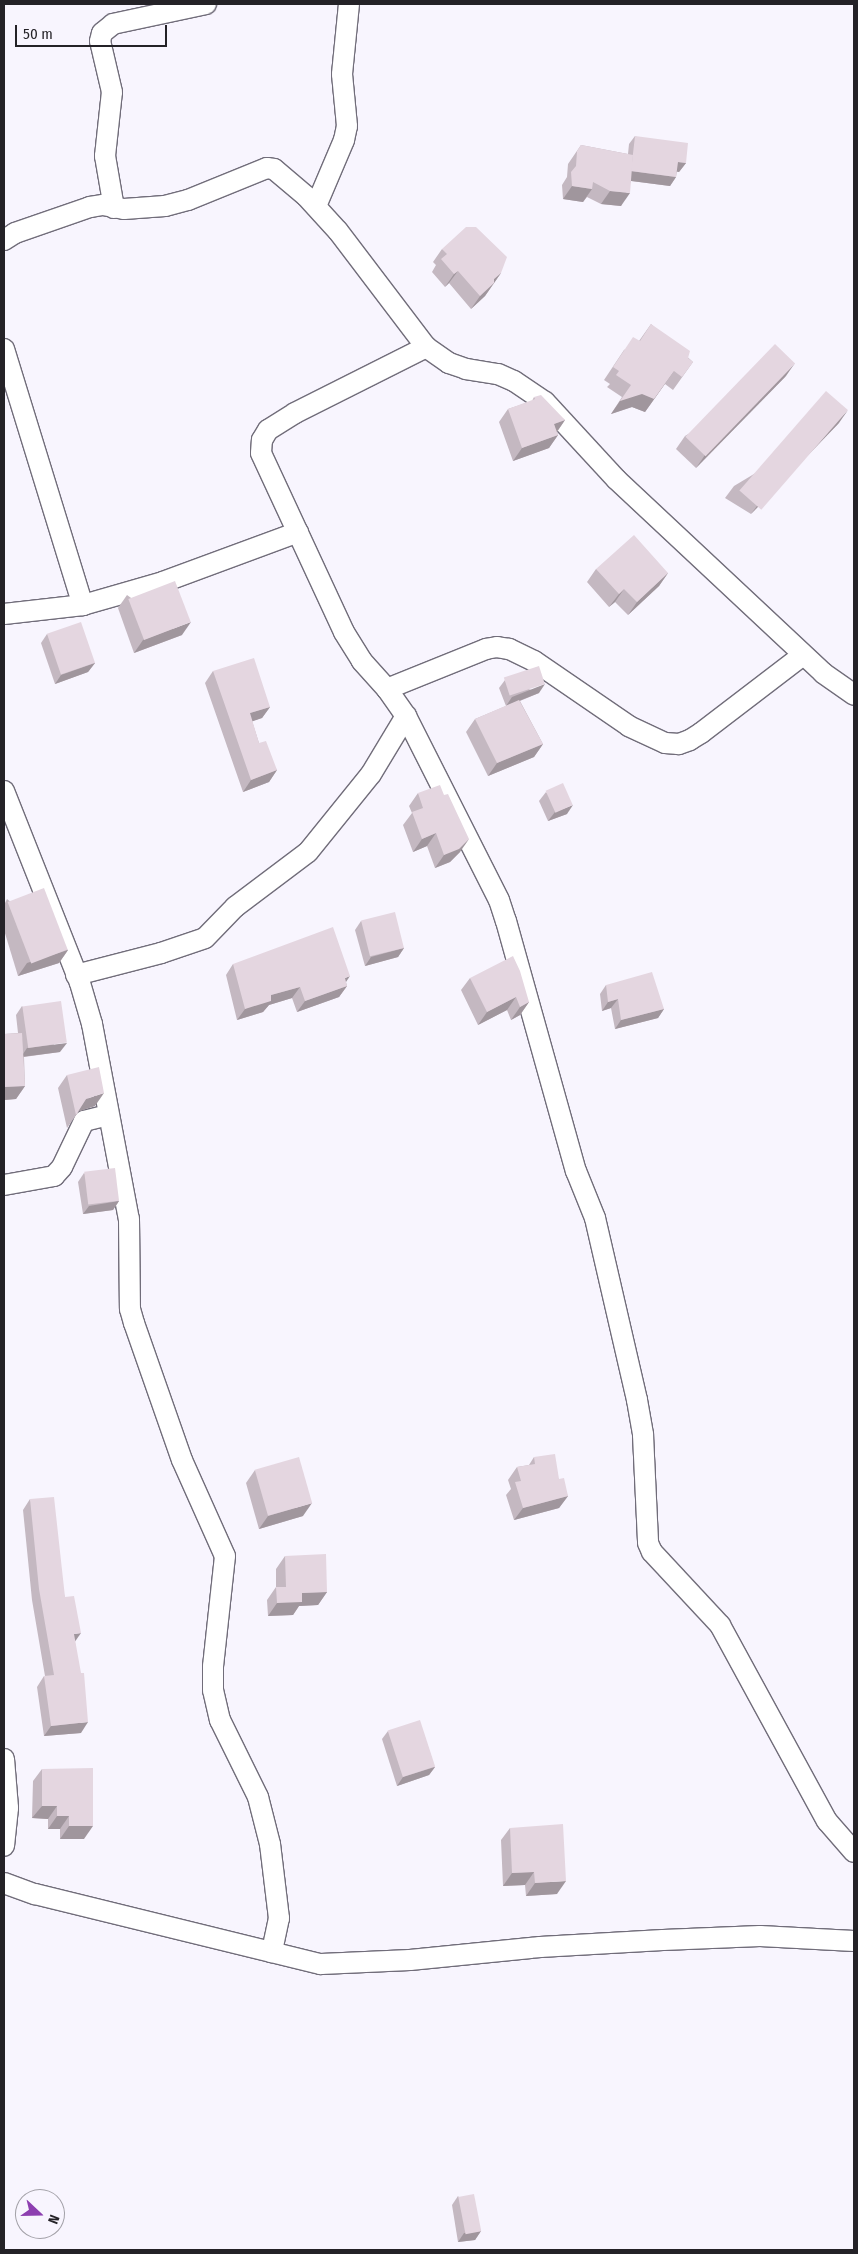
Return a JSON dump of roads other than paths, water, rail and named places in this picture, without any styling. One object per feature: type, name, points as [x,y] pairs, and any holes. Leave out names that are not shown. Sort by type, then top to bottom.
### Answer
[{"type":"street","points":[[114,208],[105,156],[112,92],[100,41],[102,33],[113,24],[206,4]]},
{"type":"street","points":[[316,206],[344,140],[347,126],[342,74],[349,4]]},
{"type":"street","points":[[347,26],[359,4]]},
{"type":"street","points":[[4,240],[15,233],[84,208],[102,205],[124,209],[165,206],[188,200],[267,168],[279,173],[316,206],[338,231],[426,346],[449,363],[466,369],[498,374],[514,381],[545,402],[616,479],[823,673],[854,695]]},
{"type":"street","points":[[426,346],[296,413],[268,430],[262,440],[261,453],[354,649],[387,689],[406,716],[499,900],[576,1171],[595,1218],[638,1408],[642,1435],[648,1544],[652,1552],[710,1612],[720,1625],[827,1821],[854,1852]]},
{"type":"street","points":[[4,349],[83,606]]},
{"type":"street","points":[[4,614],[83,606],[163,582],[298,532]]},
{"type":"street","points":[[387,689],[486,649],[497,647],[509,649],[534,661],[629,726],[665,743],[679,744],[701,733],[803,654]]},
{"type":"street","points":[[76,975],[161,953],[205,938],[235,908],[308,852],[371,774],[406,716]]},
{"type":"street","points":[[4,791],[76,975],[92,1024],[129,1219],[130,1308],[160,1402],[182,1460],[225,1556],[213,1666],[213,1690],[220,1720],[258,1797],[270,1844],[279,1918],[272,1952]]},
{"type":"street","points":[[4,1185],[54,1176],[62,1167],[84,1121],[108,1115]]},
{"type":"street","points":[[4,1759],[8,1808],[4,1846]]},
{"type":"street","points":[[4,1883],[35,1894],[321,1964],[410,1960],[540,1947],[663,1940],[760,1936],[854,1941]]}]
